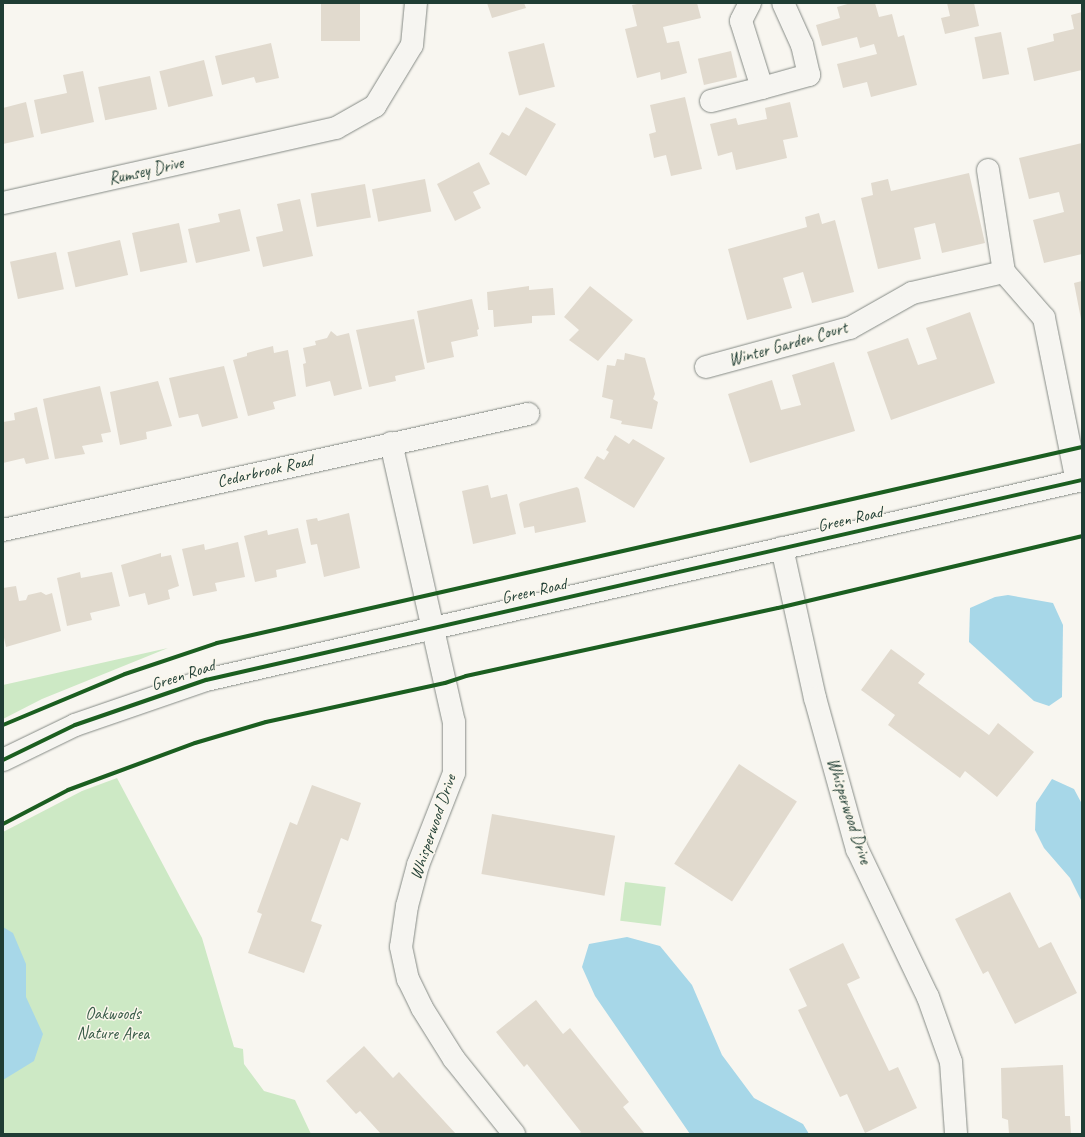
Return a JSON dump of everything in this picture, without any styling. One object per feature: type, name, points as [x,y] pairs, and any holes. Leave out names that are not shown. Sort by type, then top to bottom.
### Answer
[{"type":"street","name":"Rumsey Drive","points":[[3,203],[336,128],[375,106],[412,46],[416,3]]},
{"type":"street","points":[[750,3],[741,21],[762,88]]},
{"type":"street","points":[[711,101],[809,75],[802,45],[783,3]]},
{"type":"street","points":[[988,170],[1004,272],[1044,318],[1080,480]]},
{"type":"street","name":"Winter Garden Court","points":[[706,367],[850,328],[912,293],[1004,272]]},
{"type":"street","name":"Cedarbrook Road","points":[[3,530],[391,443],[528,414]]},
{"type":"street","name":"Whisperwood Drive","points":[[391,443],[454,722],[454,773],[418,865],[407,906],[402,947],[408,979],[422,1008],[454,1059],[514,1134]]},
{"type":"street","name":"Green Road","points":[[3,760],[75,725],[206,680],[1080,480]]},
{"type":"street","name":"Whisperwood Drive","points":[[782,548],[814,698],[857,849],[928,997],[951,1062],[956,1134]]},
{"type":"green space","points":[[168,648],[42,699],[3,719],[3,685]]},
{"type":"green space","name":"Oakwoods Nature Area","points":[[117,778],[202,938],[234,1047],[243,1049],[244,1064],[264,1091],[295,1100],[311,1134],[3,1134],[3,832],[82,791]]},
{"type":"green space","points":[[625,882],[666,887],[661,926],[620,921]]},
{"type":"water","points":[[1008,595],[1053,603],[1063,625],[1062,697],[1049,706],[1034,701],[969,642],[970,608],[995,597]]},
{"type":"water","points":[[1052,779],[1074,789],[1082,804],[1082,902],[1070,878],[1044,848],[1035,830],[1036,803]]},
{"type":"water","points":[[3,927],[13,933],[26,964],[26,997],[43,1034],[34,1061],[3,1080]]},
{"type":"water","points":[[627,937],[660,946],[692,985],[722,1055],[754,1098],[803,1124],[809,1134],[690,1134],[595,996],[582,967],[589,944]]},
{"type":"building","points":[[321,3],[360,3],[360,41],[321,41]]},
{"type":"building","points":[[487,3],[524,3],[526,8],[492,18]]},
{"type":"building","points":[[642,3],[697,3],[701,18],[663,27],[667,43],[679,41],[687,73],[661,80],[660,72],[637,78],[625,29],[637,26],[632,5]]},
{"type":"building","points":[[851,3],[875,3],[879,17],[892,14],[898,37],[904,35],[917,85],[871,97],[867,82],[843,88],[837,64],[877,54],[874,44],[860,48],[857,37],[822,46],[816,25],[840,18],[837,7]]},
{"type":"building","points":[[947,3],[974,3],[979,26],[945,34],[941,18],[950,16]]},
{"type":"building","points":[[1082,12],[1082,70],[1034,81],[1027,48],[1054,41],[1053,34],[1074,29],[1071,15]]},
{"type":"building","points":[[1001,32],[1009,74],[983,79],[974,37]]},
{"type":"building","points":[[271,43],[279,78],[256,83],[254,77],[222,85],[215,56]]},
{"type":"building","points":[[544,43],[555,87],[519,96],[508,52]]},
{"type":"building","points":[[731,51],[737,77],[704,85],[698,59]]},
{"type":"building","points":[[204,60],[213,96],[168,107],[159,71]]},
{"type":"building","points":[[83,71],[94,122],[41,134],[34,100],[67,93],[63,75]]},
{"type":"building","points":[[150,76],[157,109],[105,120],[98,87]]},
{"type":"building","points":[[685,97],[702,169],[671,176],[666,155],[654,158],[649,134],[656,132],[650,105]]},
{"type":"building","points":[[26,102],[34,137],[3,144],[3,108]]},
{"type":"building","points":[[790,102],[798,137],[783,140],[787,158],[736,170],[732,152],[718,156],[710,124],[736,118],[738,125],[767,119],[765,108]]},
{"type":"building","points":[[526,107],[556,124],[526,176],[489,154],[502,132],[509,136]]},
{"type":"building","points":[[1082,143],[1082,254],[1044,263],[1033,220],[1064,212],[1059,192],[1029,199],[1019,158]]},
{"type":"building","points":[[479,162],[490,184],[473,192],[481,208],[455,221],[437,184]]},
{"type":"building","points":[[969,173],[985,243],[942,253],[935,223],[914,228],[921,259],[878,269],[861,198],[873,195],[871,183],[888,179],[891,191]]},
{"type":"building","points":[[425,179],[431,211],[378,222],[372,189]]},
{"type":"building","points":[[365,184],[371,217],[317,227],[311,194]]},
{"type":"building","points":[[300,199],[313,256],[263,267],[256,237],[283,231],[277,204]]},
{"type":"building","points":[[240,209],[250,251],[196,263],[188,229],[220,222],[218,214]]},
{"type":"building","points":[[819,213],[822,224],[835,220],[854,292],[812,303],[803,272],[783,278],[792,308],[747,320],[728,249],[807,227],[805,217]]},
{"type":"building","points":[[179,223],[187,262],[140,272],[132,233]]},
{"type":"building","points":[[120,240],[128,275],[75,287],[67,252]]},
{"type":"building","points":[[56,252],[64,289],[18,299],[10,262]]},
{"type":"building","points":[[1082,281],[1082,319],[1081,319],[1074,283]]},
{"type":"building","points":[[529,286],[529,290],[553,288],[555,315],[532,316],[532,323],[494,327],[493,310],[488,310],[487,292]]},
{"type":"building","points":[[590,286],[633,320],[598,361],[569,340],[579,330],[564,317]]},
{"type":"building","points":[[472,299],[479,329],[477,330],[478,336],[451,342],[454,357],[427,363],[417,311]]},
{"type":"building","points":[[970,312],[995,383],[891,420],[867,352],[908,338],[918,365],[937,359],[926,328]]},
{"type":"building","points":[[414,319],[425,369],[395,376],[396,381],[369,387],[356,330]]},
{"type":"building","points":[[331,331],[337,336],[349,333],[362,389],[334,396],[330,381],[306,387],[303,364],[306,363],[303,348],[316,345],[315,341],[327,338]]},
{"type":"building","points":[[273,346],[274,353],[288,350],[296,396],[273,402],[275,409],[248,416],[233,360],[247,356],[247,353]]},
{"type":"building","points":[[625,353],[645,358],[655,394],[653,399],[658,402],[652,429],[621,424],[622,421],[610,418],[613,400],[602,397],[607,365],[615,366],[617,359],[624,360]]},
{"type":"building","points":[[834,362],[855,431],[750,463],[728,394],[772,380],[781,410],[801,405],[792,375]]},
{"type":"building","points":[[224,366],[238,418],[202,427],[198,414],[179,418],[169,378]]},
{"type":"building","points":[[158,381],[172,426],[146,432],[147,439],[120,445],[110,392]]},
{"type":"building","points":[[100,386],[111,432],[101,434],[103,442],[82,446],[85,454],[55,459],[43,399]]},
{"type":"building","points":[[37,407],[49,459],[26,464],[24,458],[3,463],[3,422],[15,420],[14,413]]},
{"type":"building","points":[[615,435],[629,444],[633,439],[665,458],[634,508],[584,478],[597,456],[604,460],[609,452],[606,450]]},
{"type":"building","points":[[488,485],[491,498],[507,494],[516,534],[473,544],[462,491]]},
{"type":"building","points":[[577,487],[579,489],[586,522],[535,533],[534,526],[524,528],[519,504],[521,502]]},
{"type":"building","points":[[349,513],[360,568],[324,577],[317,544],[311,545],[306,520],[317,518],[318,521]]},
{"type":"building","points":[[298,528],[306,563],[276,570],[277,577],[255,582],[244,536],[267,530],[268,535]]},
{"type":"building","points":[[238,542],[245,577],[215,583],[217,591],[193,596],[182,549],[204,544],[205,550]]},
{"type":"building","points":[[161,553],[161,557],[171,555],[179,586],[168,590],[170,599],[148,605],[145,593],[129,597],[121,565]]},
{"type":"building","points":[[80,572],[81,578],[112,572],[120,606],[90,613],[92,620],[67,626],[57,578]]},
{"type":"building","points":[[16,586],[19,601],[26,600],[28,595],[41,592],[46,595],[52,593],[61,631],[6,647],[3,633],[3,588]]},
{"type":"building","points":[[891,649],[925,674],[918,683],[989,735],[998,723],[1034,752],[997,797],[965,771],[960,778],[888,725],[895,715],[861,690]]},
{"type":"building","points":[[739,764],[797,802],[732,901],[674,864]]},
{"type":"building","points":[[312,785],[361,803],[348,841],[341,838],[311,921],[322,925],[304,973],[248,953],[262,914],[257,912],[290,822],[297,825]]},
{"type":"building","points":[[492,814],[615,836],[605,896],[481,874]]},
{"type":"building","points":[[1010,892],[1039,948],[1051,942],[1077,993],[1015,1024],[988,971],[983,974],[955,919]]},
{"type":"building","points":[[843,943],[860,978],[847,984],[889,1071],[898,1067],[917,1108],[865,1133],[847,1094],[840,1097],[798,1010],[807,1006],[789,969]]},
{"type":"building","points":[[536,1000],[563,1034],[570,1028],[629,1102],[623,1107],[645,1134],[578,1134],[581,1132],[527,1064],[524,1067],[496,1032]]},
{"type":"building","points":[[364,1046],[393,1078],[399,1072],[456,1134],[381,1134],[360,1111],[356,1114],[326,1081]]},
{"type":"building","points":[[1063,1065],[1065,1116],[1070,1116],[1071,1134],[1009,1134],[1008,1120],[1002,1118],[1001,1068]]},
{"type":"cycle path","points":[[3,725],[125,674],[217,643],[1082,447]]},
{"type":"cycle path","points":[[3,760],[75,725],[206,680],[1082,480]]},
{"type":"cycle path","points":[[3,824],[68,790],[195,743],[266,722],[445,683],[466,676],[778,608],[1082,536]]}]
